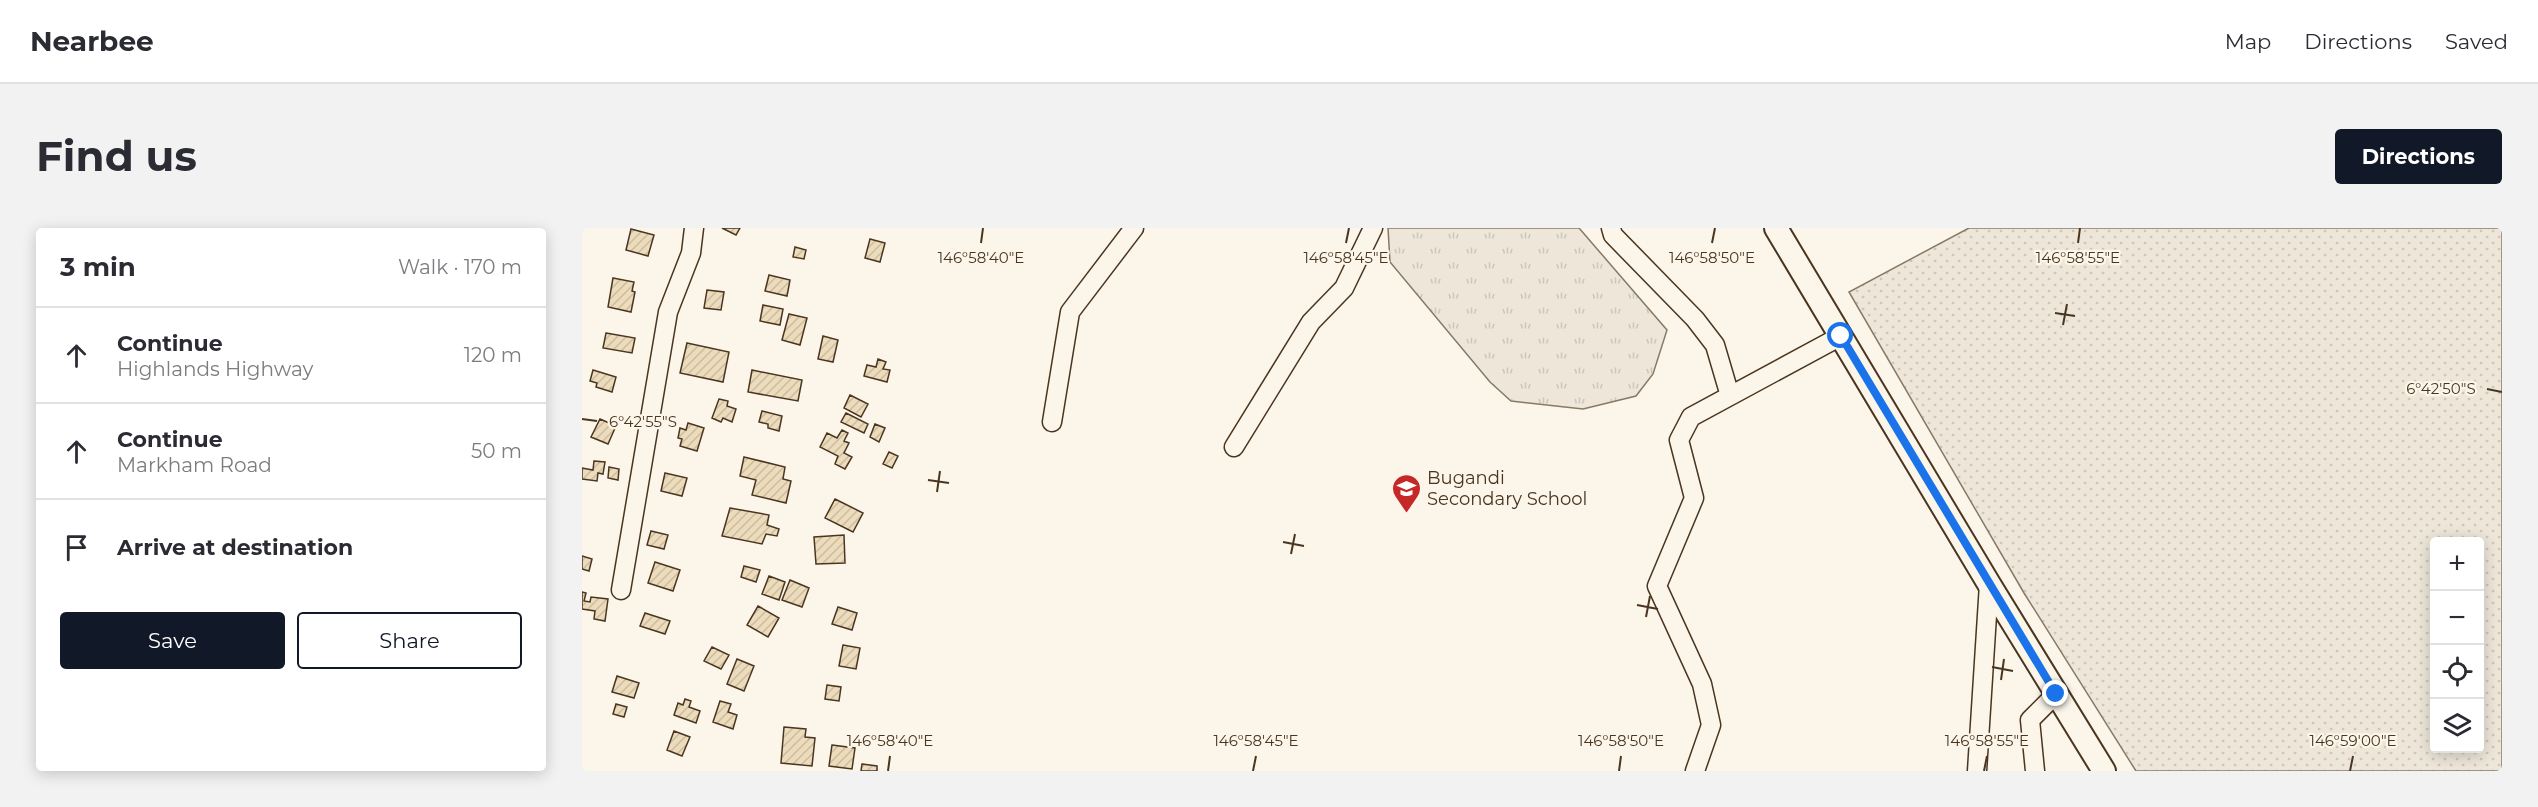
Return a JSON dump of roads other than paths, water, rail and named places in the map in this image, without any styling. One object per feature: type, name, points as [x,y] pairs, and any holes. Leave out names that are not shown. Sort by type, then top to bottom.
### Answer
[{"type":"main road","points":[[1776,228],[2104,771]]},
{"type":"street","points":[[621,591],[668,312],[691,253],[694,228]]},
{"type":"street","points":[[1052,422],[1070,312],[1134,228]]},
{"type":"street","points":[[1234,447],[1311,322],[1344,288],[1373,228]]},
{"type":"street","points":[[1611,228],[1613,235],[1695,319],[1715,345],[1730,396]]},
{"type":"street","points":[[1695,771],[1711,725],[1702,684],[1657,586],[1694,498],[1679,440],[1691,417],[1841,336]]},
{"type":"street","points":[[1977,771],[1989,584]]},
{"type":"street","points":[[2036,771],[2030,720],[2056,694]]},
{"type":"place","name":"Bugandi Secondary School","points":[[1406,514]]}]
